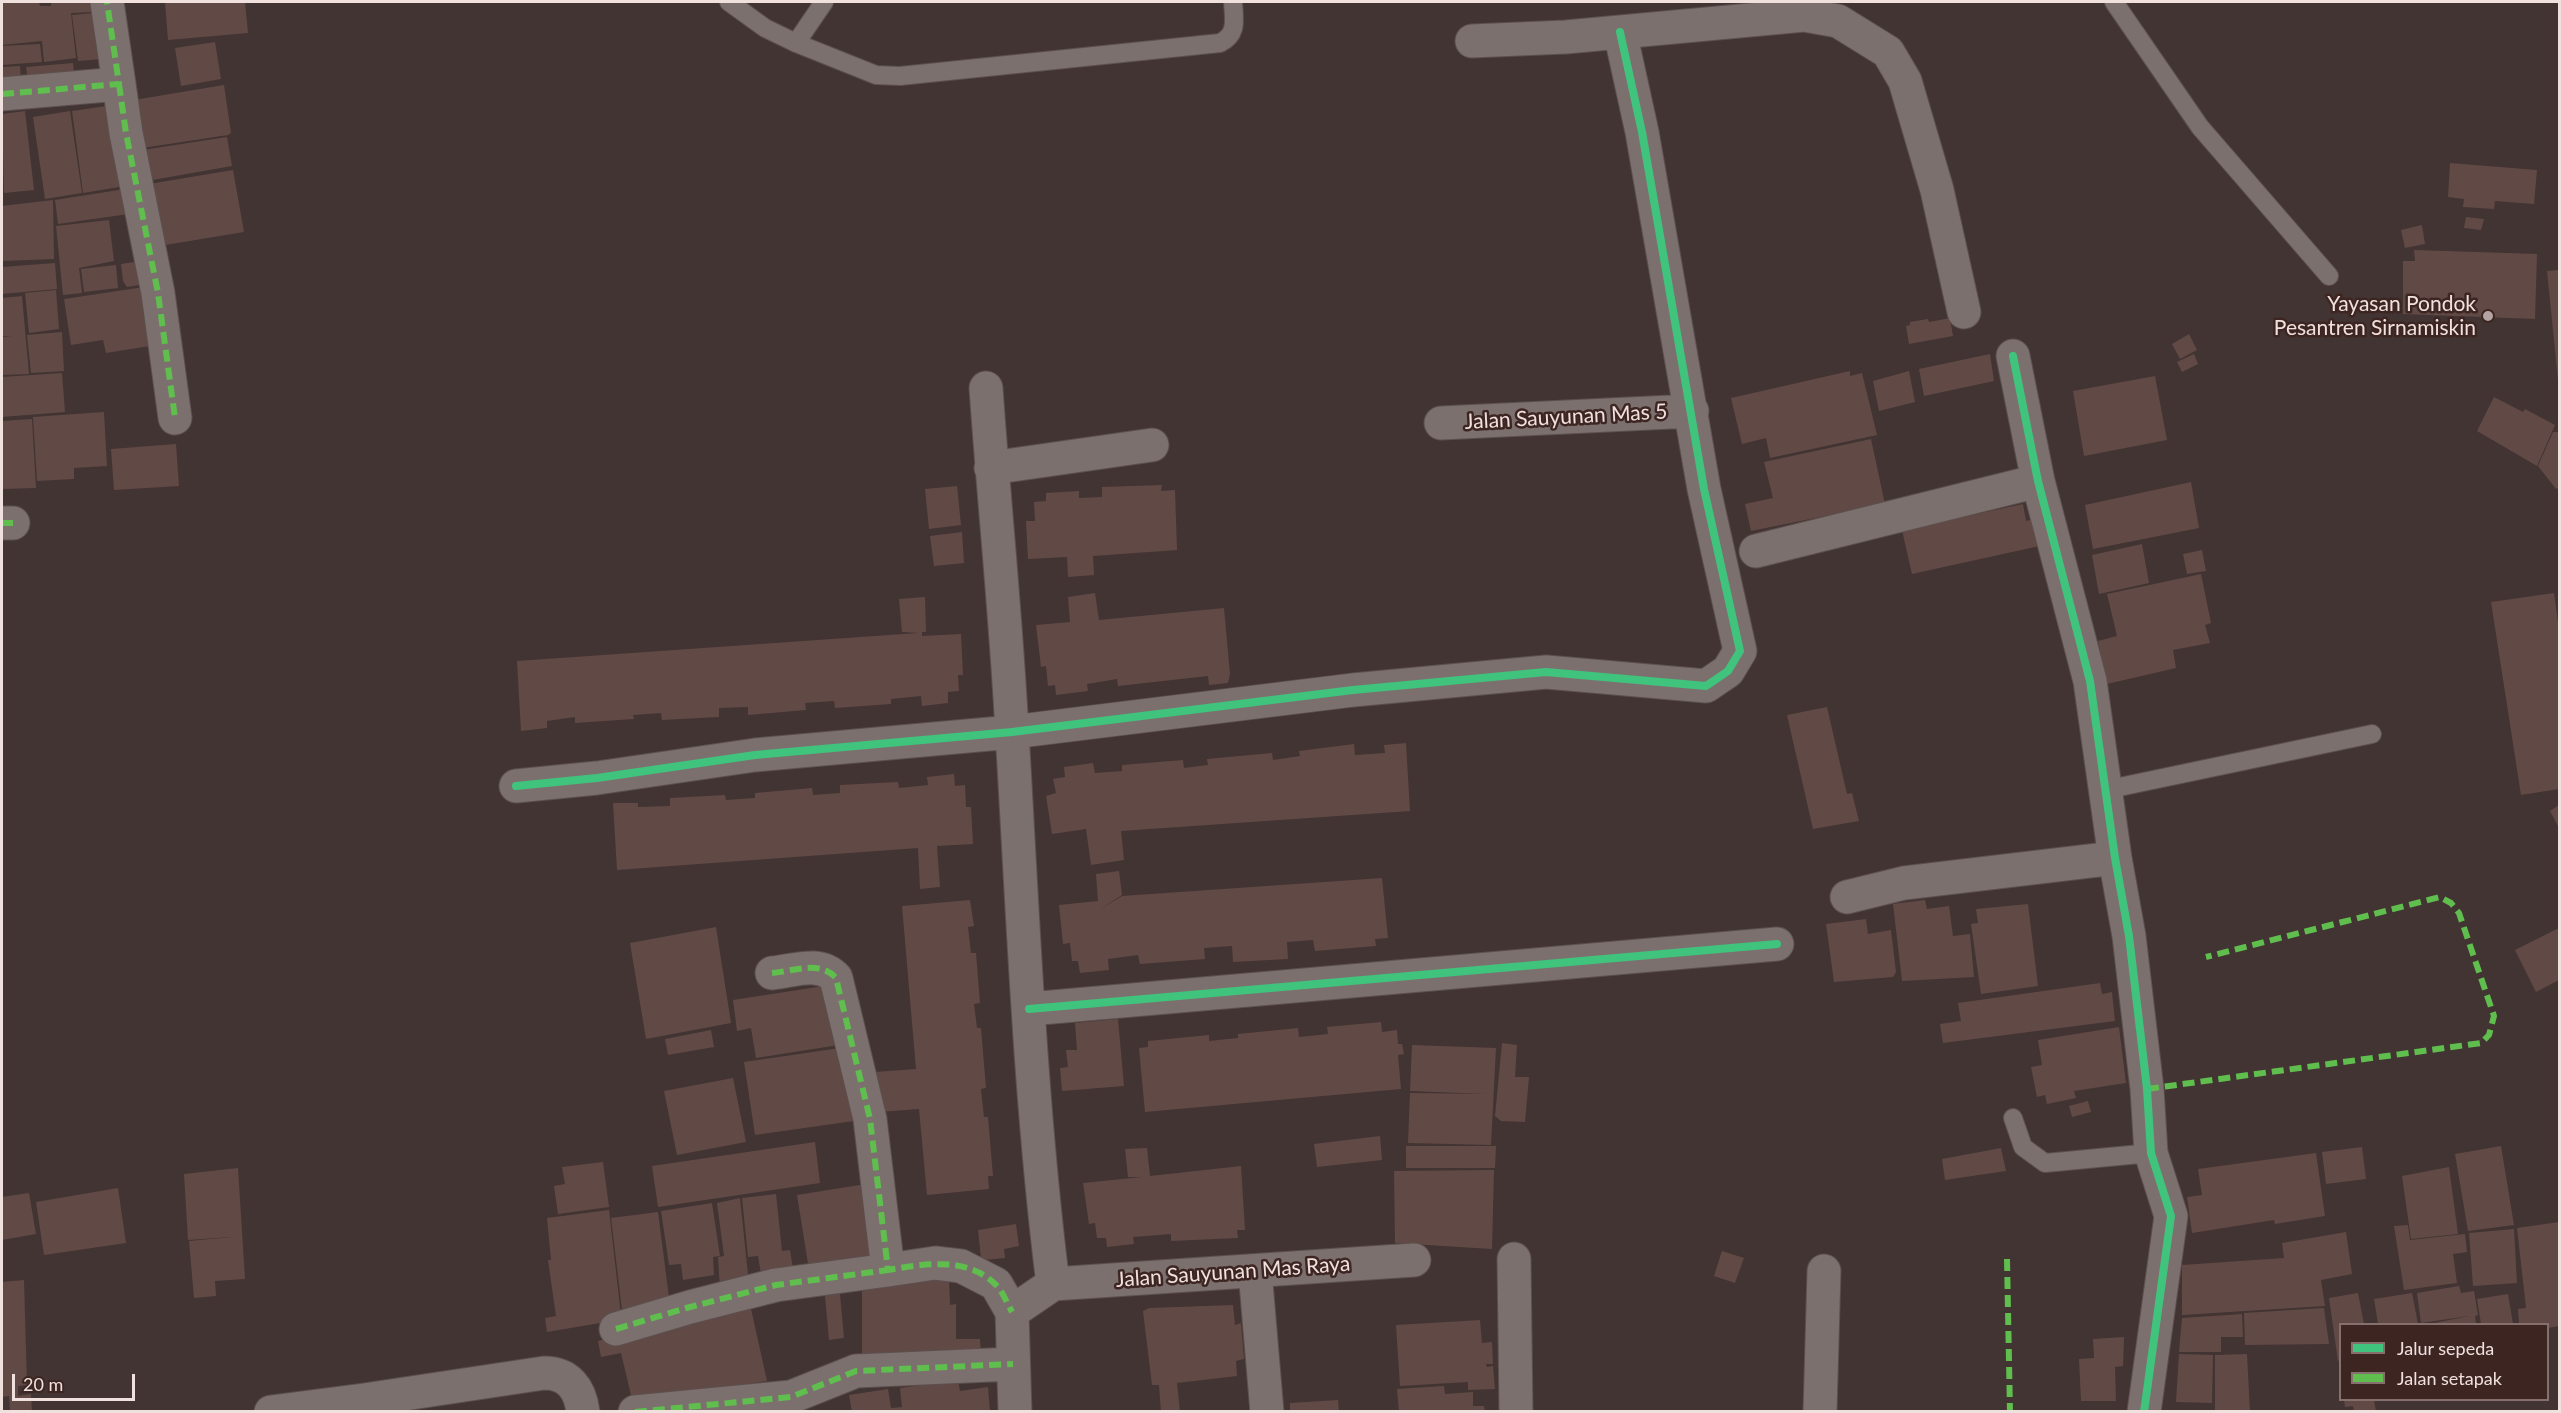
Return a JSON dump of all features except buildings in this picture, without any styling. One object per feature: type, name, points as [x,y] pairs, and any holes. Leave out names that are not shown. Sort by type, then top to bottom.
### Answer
[{"type":"street","points":[[107,2],[126,133],[158,293],[175,418]]},
{"type":"street","points":[[1472,41],[1620,32],[1804,15],[1838,21],[1888,52],[1905,81],[1937,190],[1964,312]]},
{"type":"street","points":[[516,786],[597,778],[755,755],[1012,732],[1353,690],[1546,672],[1706,686],[1728,671],[1740,651],[1704,489],[1642,132],[1620,32]]},
{"type":"street","points":[[2,94],[118,84]]},
{"type":"street","points":[[2013,356],[2038,481],[2090,681],[2115,858],[2129,936],[2147,1089],[2151,1153],[2171,1216],[2145,1412]]},
{"type":"street","points":[[986,388],[1004,600],[1044,1213],[1053,1284],[1012,1312]]},
{"type":"street","name":"Jalan Sauyunan Mas 5","points":[[1441,423],[1692,411]]},
{"type":"street","points":[[991,468],[1152,444]]},
{"type":"street","points":[[1756,551],[2038,481]]},
{"type":"street","points":[[1846,897],[1904,883],[2115,858]]},
{"type":"street","points":[[1029,1009],[1777,944]]},
{"type":"street","points":[[772,974],[818,967],[828,969],[836,978],[870,1119],[888,1270]]},
{"type":"street","points":[[1514,1259],[1516,1412]]},
{"type":"street","name":"Jalan Sauyunan Mas Raya","points":[[1053,1284],[1413,1260]]},
{"type":"street","points":[[616,1329],[776,1285],[935,1263],[961,1266],[996,1284],[1012,1312],[1015,1412]]},
{"type":"street","points":[[1255,1271],[1267,1412]]},
{"type":"street","points":[[1820,1412],[1824,1271]]},
{"type":"street","points":[[635,1412],[791,1397],[856,1371],[1013,1364]]},
{"type":"street","points":[[271,1412],[544,1373],[564,1376],[573,1384],[581,1398],[583,1412]]},
{"type":"lane","points":[[729,2],[765,28],[796,43],[876,75],[900,76],[1220,44],[1230,38],[1233,33],[1233,2]]},
{"type":"lane","points":[[796,43],[824,2]]},
{"type":"lane","points":[[2114,2],[2200,127],[2329,276]]},
{"type":"lane","points":[[2105,790],[2372,734]]},
{"type":"lane","points":[[2013,1118],[2023,1147],[2045,1163],[2151,1153]]},
{"type":"marked path","points":[[2,94],[119,84],[107,2]]},
{"type":"marked path","points":[[119,84],[126,133],[158,293],[175,418]]},
{"type":"marked path","points":[[2,523],[13,523]]},
{"type":"marked path","points":[[2147,1089],[2481,1043],[2489,1035],[2494,1016],[2459,913],[2451,903],[2440,897],[2206,957]]},
{"type":"marked path","points":[[772,973],[815,968],[822,969],[836,978],[870,1119],[888,1270],[930,1264],[971,1269],[984,1275],[998,1287],[1012,1312]]},
{"type":"marked path","points":[[2007,1259],[2010,1412]]},
{"type":"marked path","points":[[616,1329],[776,1285],[888,1270]]},
{"type":"marked path","points":[[635,1412],[791,1397],[856,1371],[1013,1364]]},
{"type":"cycle path","points":[[516,786],[597,778],[755,755],[1012,732],[1353,690],[1546,672],[1706,686],[1728,671],[1740,651],[1704,489],[1642,132],[1620,32]]},
{"type":"cycle path","points":[[2013,356],[2038,481],[2090,681],[2115,858],[2129,936],[2147,1089],[2151,1153],[2171,1216],[2144,1412]]},
{"type":"cycle path","points":[[1029,1009],[1777,944]]},
{"type":"place","name":"Yayasan Pondok Pesantren Sirnamiskin","points":[[2488,316]]}]
